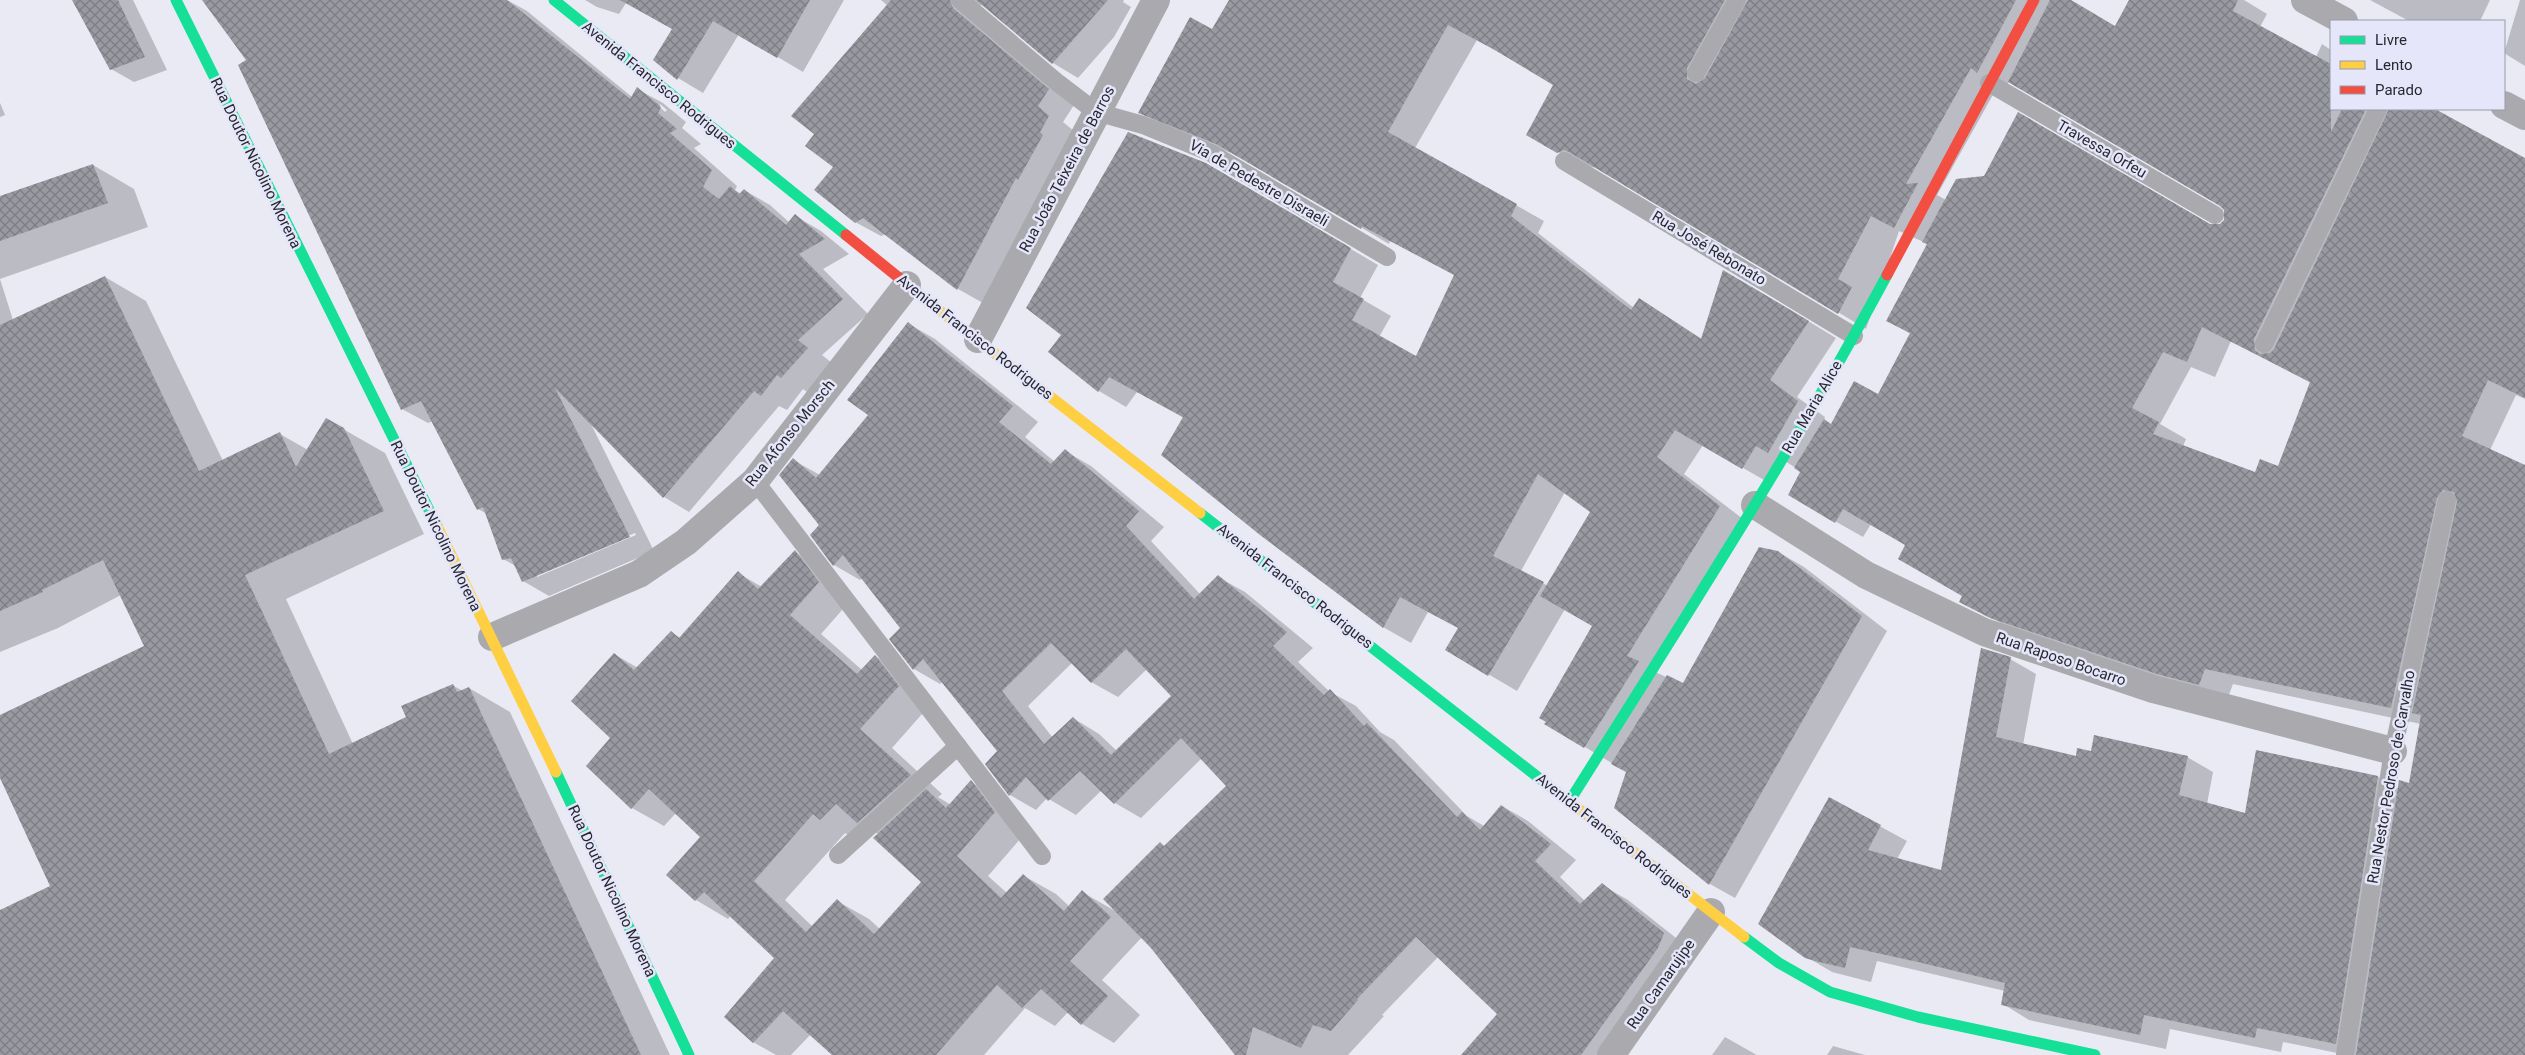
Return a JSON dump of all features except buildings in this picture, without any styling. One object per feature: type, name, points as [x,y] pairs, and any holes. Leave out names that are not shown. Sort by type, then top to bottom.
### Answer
[{"type":"street","name":"Rua Doutor Nicolino Morena","points":[[176,0],[492,637],[689,1055]]},
{"type":"street","name":"Avenida Francisco Rodrigues","points":[[554,0],[907,285],[1711,912],[1779,962],[1830,992],[2033,1048],[2095,1055]]},
{"type":"street","name":"Rua João Teixeira de Barros","points":[[978,339],[1156,0]]},
{"type":"street","name":"Rua Maria Alice","points":[[1570,802],[1755,505],[1854,336],[2034,0]]},
{"type":"street","points":[[2313,2],[2342,20]]},
{"type":"street","points":[[2505,105],[2525,116]]},
{"type":"street","name":"Rua Afonso Morsch","points":[[492,637],[639,574],[686,542],[755,480],[907,285]]},
{"type":"street","name":"Rua Raposo Bocarro","points":[[1755,505],[1866,575],[1984,632],[2153,689],[2393,750]]},
{"type":"street","name":"Rua Camarujipe","points":[[1611,1055],[1711,912]]},
{"type":"lane","points":[[960,0],[1058,84],[1096,112]]},
{"type":"lane","points":[[1696,73],[1737,0]]},
{"type":"lane","name":"Travessa Orfeu","points":[[1989,83],[2215,215]]},
{"type":"lane","points":[[2264,344],[2378,110]]},
{"type":"lane","name":"Via de Pedestre Disraeli","points":[[1096,112],[1143,125],[1211,153],[1387,257]]},
{"type":"lane","name":"Rua José Rebonato","points":[[1564,161],[1854,336]]},
{"type":"lane","points":[[755,480],[1042,856]]},
{"type":"lane","name":"Rua Nestor Pedroso de Carvalho","points":[[2345,1055],[2393,750],[2447,500]]},
{"type":"lane","points":[[838,855],[958,746]]},
{"type":"traffic: fast","points":[[176,0],[437,526]]},
{"type":"traffic: fast","points":[[554,0],[846,235]]},
{"type":"traffic: fast","points":[[1569,802],[1692,607],[1812,409],[1887,275]]},
{"type":"traffic: fast","points":[[1200,513],[1562,796]]},
{"type":"traffic: fast","points":[[556,772],[689,1055]]},
{"type":"traffic: fast","points":[[1744,937],[1779,963],[1830,992],[1918,1017],[2095,1055]]},
{"type":"traffic: slow","points":[[935,307],[1200,513]]},
{"type":"traffic: slow","points":[[437,526],[556,772]]},
{"type":"traffic: slow","points":[[1562,796],[1744,937]]},
{"type":"traffic: jam","points":[[1887,275],[2034,0]]},
{"type":"traffic: jam","points":[[846,235],[935,307]]}]
